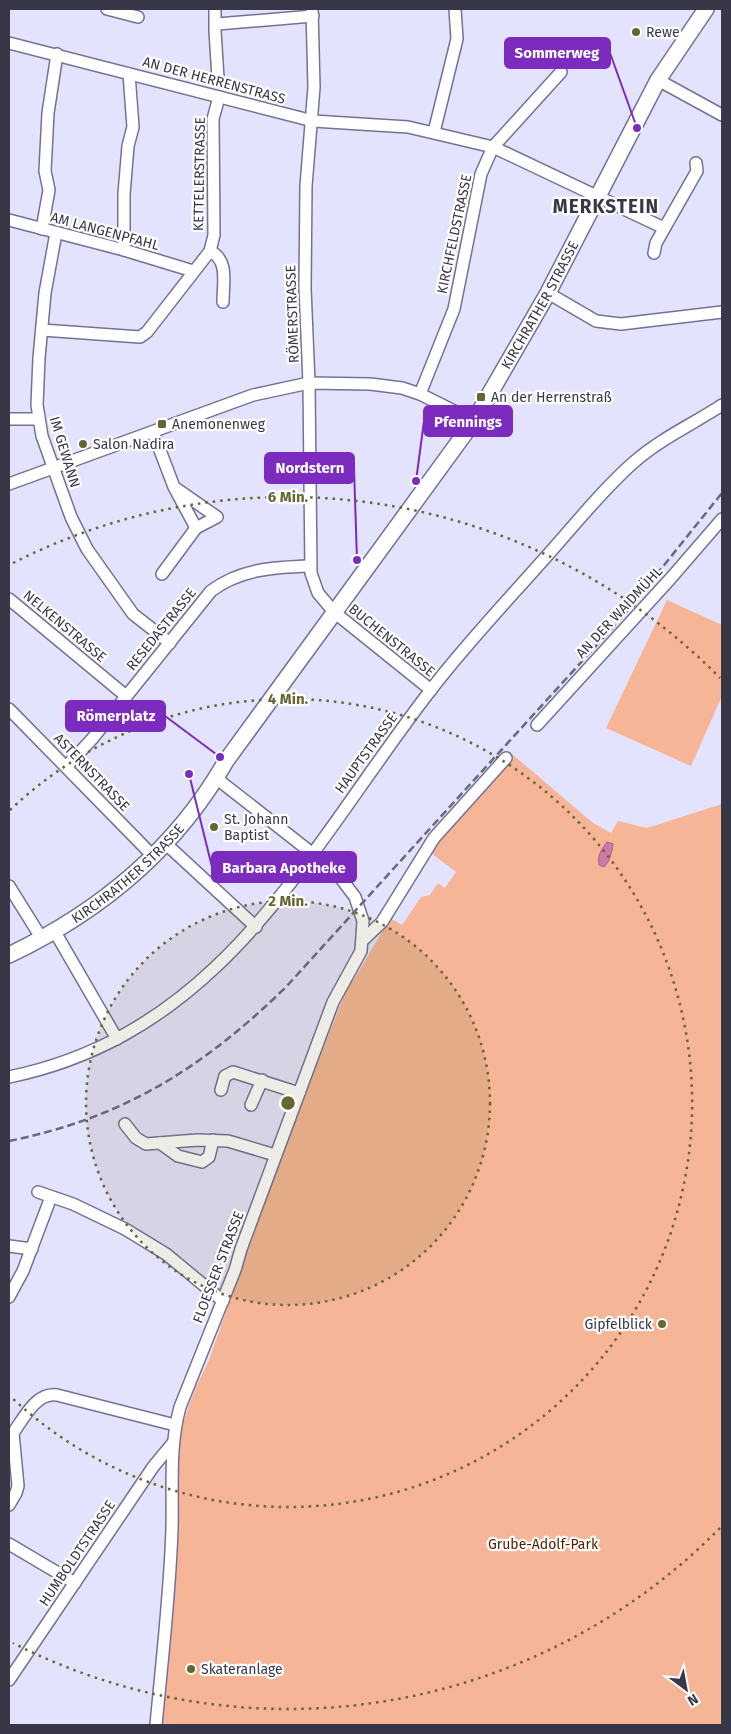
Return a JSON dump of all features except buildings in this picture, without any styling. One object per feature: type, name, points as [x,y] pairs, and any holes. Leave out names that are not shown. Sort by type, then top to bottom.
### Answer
[{"type":"main road","name":"KIRCHRATHER STRASSE","points":[[9,955],[49,935],[97,905],[153,856],[216,778],[226,761],[474,421],[548,293],[658,80],[703,10]]},
{"type":"street","points":[[107,9],[138,17]]},
{"type":"street","points":[[216,9],[214,30],[218,78]]},
{"type":"street","points":[[434,132],[457,39],[456,9]]},
{"type":"street","points":[[216,24],[312,12]]},
{"type":"street","name":"RÖMERSTRASSE","points":[[312,12],[312,121],[306,186],[305,288],[309,382],[310,566],[318,593],[334,612]]},
{"type":"street","name":"AN DER HERRENSTRASS","points":[[9,42],[312,121],[398,126],[434,132],[493,147],[664,228]]},
{"type":"street","points":[[42,229],[49,190],[45,171],[48,113],[57,54]]},
{"type":"street","name":"KIRCHFELDSTRASSE","points":[[420,394],[454,309],[481,174],[493,147],[561,72]]},
{"type":"street","points":[[124,250],[124,194],[128,146],[133,127],[129,74]]},
{"type":"street","points":[[658,80],[722,115]]},
{"type":"street","name":"KETTELERSTRASSE","points":[[42,330],[132,338],[140,337],[147,332],[210,251],[214,235],[213,119],[219,97]]},
{"type":"street","points":[[654,253],[656,243],[697,171],[696,163]]},
{"type":"street","name":"AM LANGENPFAHL","points":[[9,220],[124,250],[193,272]]},
{"type":"street","name":"IM GEWANN","points":[[56,233],[45,293],[38,419],[53,468],[73,522],[87,549],[134,614],[170,642]]},
{"type":"street","name":"KETTELERSTRASSE","points":[[210,251],[219,255],[223,263],[223,302]]},
{"type":"street","points":[[548,293],[596,321],[620,324],[722,312]]},
{"type":"street","points":[[9,487],[53,468],[253,395],[309,382],[370,384],[420,394],[474,421]]},
{"type":"street","name":"HAUPTSTRASSE","points":[[9,1077],[86,1055],[117,1039],[181,998],[214,972],[256,928],[280,899],[430,690],[569,531],[633,463],[662,441],[722,405]]},
{"type":"street","points":[[9,419],[38,419]]},
{"type":"street","points":[[152,432],[174,487],[196,528]]},
{"type":"street","points":[[162,574],[196,528],[217,517],[174,487]]},
{"type":"street","name":"AN DER WAIDMÜHL","points":[[536,725],[671,578],[722,519]]},
{"type":"street","name":"RESEDASTRASSE","points":[[66,766],[126,696],[201,602],[224,581],[274,566],[310,566]]},
{"type":"street","name":"NELKENSTRASSE","points":[[9,599],[126,696]]},
{"type":"street","name":"BUCHENSTRASSE","points":[[334,612],[430,690]]},
{"type":"street","name":"ASTERNSTRASSE","points":[[9,709],[153,856]]},
{"type":"street","points":[[363,940],[382,922],[434,838],[506,758]]},
{"type":"street","name":"FLOESSER STRASSE","points":[[156,1725],[172,1530],[172,1444],[180,1407],[223,1301],[333,1002],[356,961],[363,940],[363,921],[355,897],[336,872],[216,778]]},
{"type":"street","points":[[165,843],[256,928]]},
{"type":"street","points":[[9,886],[49,935],[117,1039]]},
{"type":"street","points":[[221,1090],[228,1072],[262,1080],[299,1093]]},
{"type":"street","points":[[251,1105],[262,1080]]},
{"type":"street","points":[[125,1124],[140,1142],[146,1144],[179,1140],[213,1140],[241,1143],[276,1155]]},
{"type":"street","points":[[160,1143],[178,1156],[202,1162],[209,1157],[213,1140]]},
{"type":"street","points":[[38,1192],[94,1214],[158,1249],[223,1301]]},
{"type":"street","points":[[9,1298],[23,1271],[51,1198]]},
{"type":"street","points":[[9,1246],[32,1248]]},
{"type":"street","points":[[9,1505],[18,1486],[13,1433],[38,1400],[45,1395],[57,1395],[175,1426]]},
{"type":"street","name":"HUMBOLDTSTRASSE","points":[[9,1680],[153,1467],[172,1444]]},
{"type":"street","points":[[9,1544],[75,1583]]},
{"type":"green space","points":[[667,600],[722,625],[722,696],[691,766],[606,728]]},
{"type":"green space","name":"Grube-Adolf-Park","points":[[512,754],[593,823],[611,833],[618,821],[647,828],[722,804],[722,1725],[159,1725],[178,1437],[195,1389],[209,1360],[282,1152],[348,986],[355,978],[390,918],[402,925],[421,897],[430,895],[438,883],[445,888],[456,872],[427,850]]},
{"type":"shaded area","points":[[607,842],[613,844],[608,862],[604,867],[599,865],[599,856]]},
{"type":"railway","points":[[9,1141],[89,1119],[125,1104],[159,1086],[192,1065],[255,1016],[286,987],[624,615],[722,493]]},
{"type":"place","name":"Rewe","points":[[636,32]]},
{"type":"place","name":"Sommerweg","points":[[637,128]]},
{"type":"place","name":"An der Herrenstraß","points":[[481,397]]},
{"type":"place","name":"Anemonenweg","points":[[162,424]]},
{"type":"place","name":"Salon Nadira","points":[[83,444]]},
{"type":"place","name":"Pfennings","points":[[416,481]]},
{"type":"place","name":"Nordstern","points":[[357,560]]},
{"type":"place","name":"Römerplatz","points":[[220,757]]},
{"type":"place","name":"Barbara Apotheke","points":[[189,774]]},
{"type":"place","name":"St. Johann Baptist","points":[[214,827]]},
{"type":"place","name":"Gipfelblick","points":[[662,1324]]},
{"type":"place","name":"Skateranlage","points":[[191,1669]]},
{"type":"district","name":"MERKSTEIN","points":[[606,206]]}]
